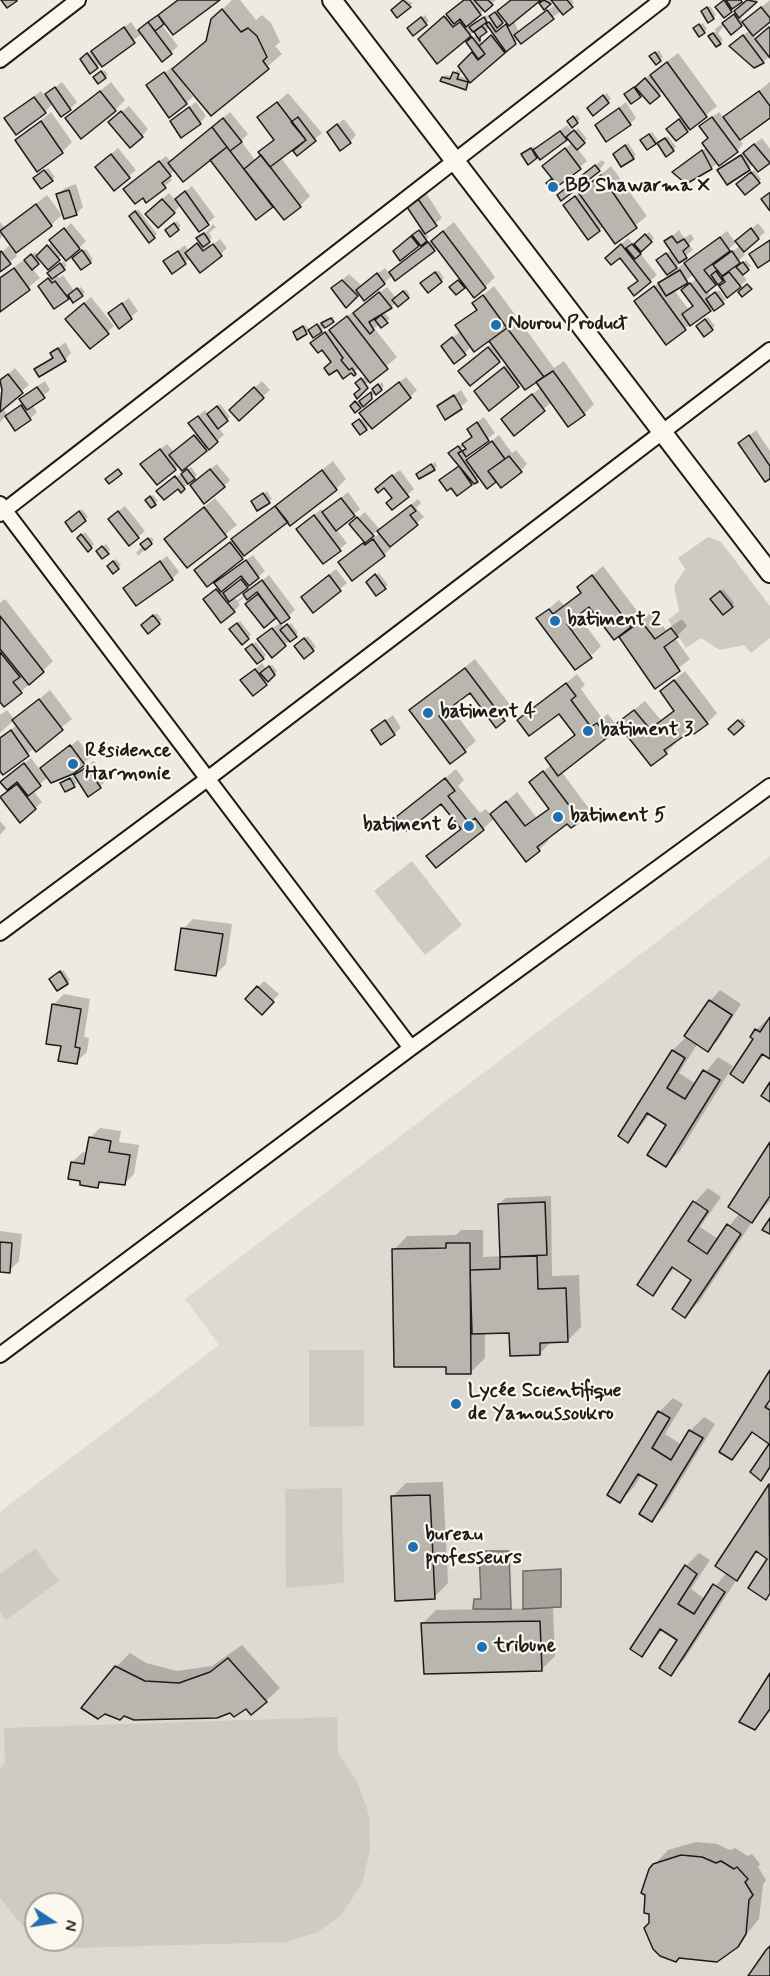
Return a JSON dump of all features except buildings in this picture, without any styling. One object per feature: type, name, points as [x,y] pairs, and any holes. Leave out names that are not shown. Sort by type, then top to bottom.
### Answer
[{"type":"street","points":[[0,60],[78,0]]},
{"type":"street","points":[[332,0],[770,573]]},
{"type":"street","points":[[411,1048],[2,509],[662,0]]},
{"type":"street","points":[[0,933],[206,780],[770,350]]},
{"type":"street","points":[[0,1355],[411,1048],[770,786]]},
{"type":"shaded area","points":[[708,537],[721,542],[770,606],[770,638],[751,653],[744,645],[720,650],[701,638],[686,648],[668,620],[679,611],[674,586],[685,569],[678,558]]},
{"type":"shaded area","name":"Lycée Scientifique de Yamoussoukro","points":[[770,856],[770,1976],[0,1976],[0,1512],[219,1345],[185,1299]]},
{"type":"shaded area","points":[[412,861],[462,925],[425,955],[374,891]]},
{"type":"shaded area","points":[[309,1350],[364,1350],[364,1426],[309,1427]]},
{"type":"shaded area","points":[[342,1488],[344,1583],[286,1588],[285,1489]]},
{"type":"shaded area","points":[[35,1548],[59,1581],[6,1620],[0,1612],[0,1574]]},
{"type":"shaded area","points":[[479,1551],[509,1551],[511,1609],[473,1609],[474,1599],[481,1599]]},
{"type":"shaded area","points":[[561,1569],[561,1607],[523,1609],[523,1571]]},
{"type":"shaded area","points":[[337,1717],[338,1752],[358,1783],[369,1815],[370,1850],[362,1884],[341,1915],[318,1932],[287,1942],[84,1948],[84,1892],[24,1892],[24,1926],[0,1898],[0,1769],[5,1762],[4,1728]]},
{"type":"place","name":"BB Shawarma X","points":[[553,187]]},
{"type":"place","name":"Nourou Product","points":[[496,325]]},
{"type":"place","name":"batiment 2","points":[[555,621]]},
{"type":"place","name":"batiment 4","points":[[428,713]]},
{"type":"place","name":"batiment 3","points":[[588,731]]},
{"type":"place","name":"Résidence Harmonie","points":[[73,764]]},
{"type":"place","name":"batiment 5","points":[[558,817]]},
{"type":"place","name":"batiment 6","points":[[469,826]]},
{"type":"place","name":"Lycée Scientifique de Yamoussoukro","points":[[456,1404]]},
{"type":"place","name":"bureau professeurs","points":[[413,1547]]},
{"type":"place","name":"tribune","points":[[482,1647]]}]
